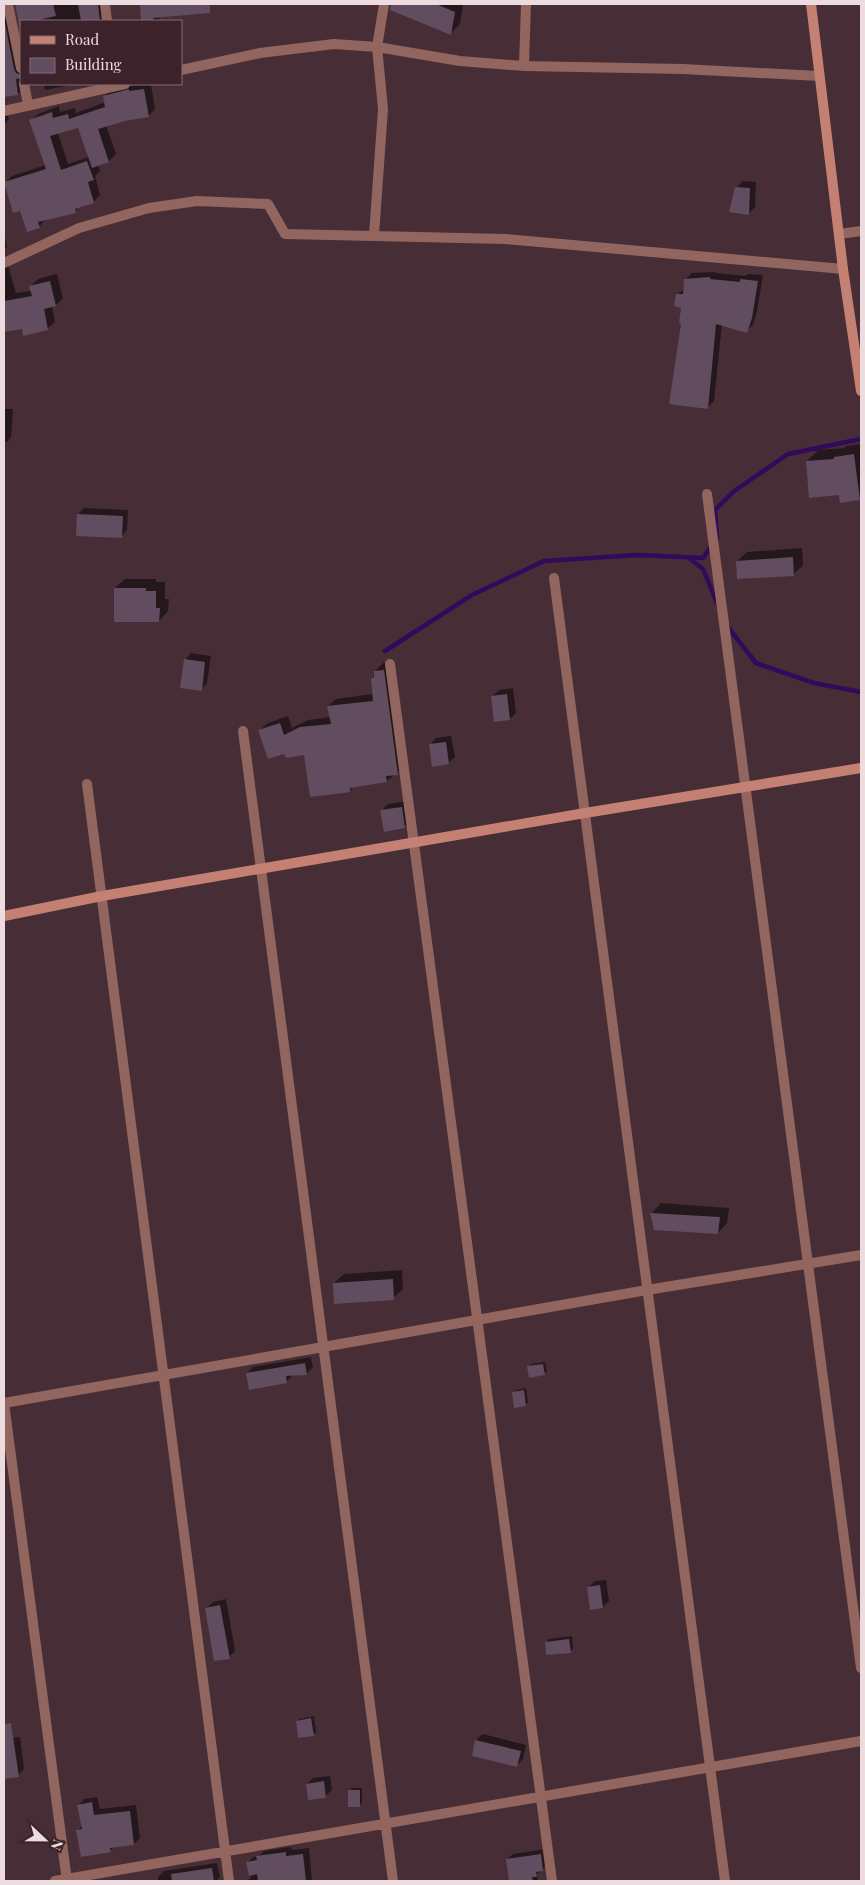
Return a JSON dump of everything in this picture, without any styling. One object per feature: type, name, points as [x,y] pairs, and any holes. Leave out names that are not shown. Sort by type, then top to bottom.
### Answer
[{"type":"street","points":[[8,4],[20,63]]},
{"type":"street","points":[[105,4],[107,20]]},
{"type":"street","points":[[374,235],[383,109],[377,48],[384,4]]},
{"type":"street","points":[[524,66],[526,4]]},
{"type":"street","points":[[811,4],[843,269],[861,391]]},
{"type":"street","points":[[182,70],[260,53],[334,44],[377,48],[460,61],[524,66],[683,68],[819,76]]},
{"type":"street","points":[[24,85],[28,104]]},
{"type":"street","points":[[4,111],[114,85]]},
{"type":"street","points":[[4,263],[79,228],[149,208],[197,201],[268,204],[285,234],[506,239],[843,269]]},
{"type":"street","points":[[840,234],[861,231]]},
{"type":"street","points":[[707,494],[861,1668]]},
{"type":"street","points":[[554,578],[725,1881]]},
{"type":"street","points":[[390,664],[552,1881]]},
{"type":"street","points":[[243,731],[393,1881]]},
{"type":"street","points":[[4,916],[102,896],[745,786],[861,768]]},
{"type":"street","points":[[87,784],[228,1881]]},
{"type":"street","points":[[67,1880],[4,1403],[647,1290],[861,1255]]},
{"type":"street","points":[[55,1881],[861,1741]]},
{"type":"building","points":[[15,4],[53,4],[56,16],[38,20],[20,20],[20,30]]},
{"type":"building","points":[[78,4],[98,4],[100,20],[81,20]]},
{"type":"building","points":[[140,4],[210,4],[210,13],[141,20]]},
{"type":"building","points":[[391,4],[436,4],[455,12],[451,35],[390,10]]},
{"type":"building","points":[[5,23],[14,69],[16,73],[20,75],[20,78],[16,79],[18,95],[4,97]]},
{"type":"building","points":[[129,89],[129,91],[144,89],[149,117],[125,121],[98,129],[109,162],[92,168],[78,128],[50,136],[61,170],[87,161],[94,180],[88,182],[94,203],[75,209],[76,213],[38,222],[40,228],[27,232],[20,211],[13,213],[4,182],[46,169],[29,120],[52,112],[53,118],[68,114],[69,119],[105,107],[103,96]]},
{"type":"building","points":[[735,187],[750,188],[749,215],[729,212]]},
{"type":"building","points":[[710,277],[710,279],[740,282],[740,279],[758,281],[752,318],[747,333],[716,324],[708,409],[669,404],[681,324],[679,323],[681,308],[674,306],[676,294],[683,294],[684,279]]},
{"type":"building","points":[[50,281],[56,306],[44,309],[48,330],[23,336],[22,329],[4,332],[4,301],[32,296],[29,286]]},
{"type":"building","points":[[854,454],[860,500],[840,503],[839,495],[809,498],[806,461],[834,459],[834,457]]},
{"type":"building","points":[[77,514],[123,516],[122,538],[76,536]]},
{"type":"building","points":[[793,557],[794,576],[737,579],[736,561]]},
{"type":"building","points":[[114,588],[146,588],[146,591],[156,591],[156,608],[160,608],[159,622],[114,622]]},
{"type":"building","points":[[184,659],[205,662],[202,691],[180,688]]},
{"type":"building","points":[[384,670],[398,775],[386,776],[387,782],[350,788],[350,792],[310,797],[304,755],[286,758],[284,754],[268,759],[258,730],[280,723],[284,735],[300,727],[331,724],[327,706],[373,701],[371,678],[374,678],[374,671]]},
{"type":"building","points":[[507,694],[510,720],[494,722],[491,696]]},
{"type":"building","points":[[446,742],[449,764],[432,767],[429,744]]},
{"type":"building","points":[[402,807],[405,828],[384,832],[380,810]]},
{"type":"building","points":[[650,1213],[720,1217],[718,1234],[654,1230]]},
{"type":"building","points":[[393,1279],[394,1300],[334,1304],[333,1283]]},
{"type":"building","points":[[305,1363],[307,1375],[286,1376],[287,1383],[249,1390],[246,1373]]},
{"type":"building","points":[[543,1364],[545,1375],[529,1378],[527,1366]]},
{"type":"building","points":[[524,1390],[526,1406],[514,1408],[512,1392]]},
{"type":"building","points":[[600,1585],[603,1608],[590,1610],[587,1587]]},
{"type":"building","points":[[220,1605],[230,1659],[214,1661],[205,1608]]},
{"type":"building","points":[[569,1639],[571,1653],[546,1655],[545,1642]]},
{"type":"building","points":[[311,1718],[314,1736],[298,1738],[296,1721]]},
{"type":"building","points":[[11,1723],[19,1777],[4,1779],[4,1724]]},
{"type":"building","points":[[475,1740],[521,1751],[517,1767],[472,1756]]},
{"type":"building","points":[[324,1781],[326,1798],[308,1800],[306,1784]]},
{"type":"building","points":[[348,1790],[360,1790],[360,1807],[348,1807]]},
{"type":"building","points":[[92,1802],[94,1815],[130,1811],[134,1845],[110,1848],[111,1852],[81,1857],[76,1830],[82,1829],[77,1805]]},
{"type":"building","points":[[286,1852],[286,1856],[303,1854],[306,1881],[258,1881],[257,1874],[249,1876],[246,1862],[257,1860],[256,1856]]},
{"type":"building","points":[[541,1854],[543,1871],[536,1872],[537,1877],[532,1877],[533,1881],[509,1881],[506,1859]]},
{"type":"building","points":[[212,1868],[214,1881],[172,1881],[171,1874]]},
{"type":"waterway","points":[[717,539],[715,510],[733,492],[788,454],[861,439]]},
{"type":"waterway","points":[[385,651],[472,595],[544,561],[638,555],[703,558],[712,545]]},
{"type":"waterway","points":[[689,558],[703,569],[717,603]]},
{"type":"waterway","points":[[727,626],[756,663],[814,683],[861,692]]}]
